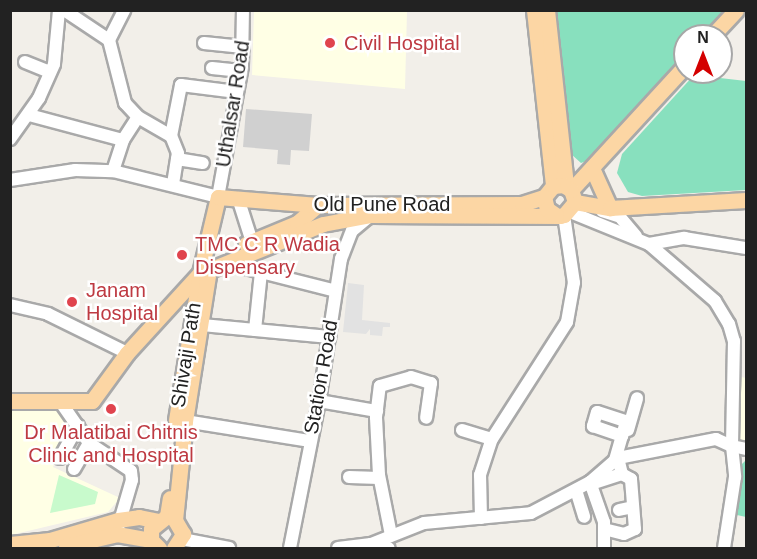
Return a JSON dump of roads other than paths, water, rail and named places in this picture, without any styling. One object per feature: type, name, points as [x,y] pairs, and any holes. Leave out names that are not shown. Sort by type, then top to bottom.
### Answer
[{"type":"main road","points":[[534,10],[565,199]]},
{"type":"main road","points":[[547,10],[565,199]]},
{"type":"main road","points":[[723,24],[736,10]]},
{"type":"main road","points":[[565,199],[673,79]]},
{"type":"main road","points":[[592,168],[613,210]]},
{"type":"main road","name":"Old Pune Road","points":[[218,197],[318,205],[522,204],[565,199]]},
{"type":"main road","name":"Shivaji Path","points":[[167,519],[177,402],[205,272],[218,197]]},
{"type":"main road","points":[[565,199],[613,210]]},
{"type":"main road","name":"Old Pune Road","points":[[205,272],[323,224],[371,215],[565,199],[613,210],[747,200]]},
{"type":"main road","points":[[10,401],[62,404],[92,401],[127,353],[223,254],[297,223],[318,205]]},
{"type":"main road","points":[[156,546],[151,529],[167,519],[202,325],[205,272]]},
{"type":"main road","points":[[53,549],[118,527],[139,517],[167,519],[182,529],[178,544]]},
{"type":"main road","points":[[10,544],[50,540],[118,527],[156,546]]},
{"type":"street","points":[[10,139],[29,115],[58,51],[59,10]]},
{"type":"street","points":[[64,10],[109,40]]},
{"type":"street","points":[[124,10],[109,40],[125,103],[138,117],[171,136]]},
{"type":"street","name":"Uthalsar Road","points":[[218,197],[241,71],[243,10]]},
{"type":"street","points":[[204,43],[243,47]]},
{"type":"street","points":[[25,62],[50,72]]},
{"type":"street","points":[[212,68],[241,71]]},
{"type":"street","points":[[173,184],[177,159],[171,136],[181,85],[237,92]]},
{"type":"street","points":[[29,115],[123,140]]},
{"type":"street","points":[[113,171],[123,140],[138,117]]},
{"type":"street","points":[[177,159],[203,163]]},
{"type":"street","points":[[10,180],[75,170],[113,171],[173,184],[218,197]]},
{"type":"street","points":[[238,198],[252,242]]},
{"type":"street","points":[[565,199],[649,244],[715,301],[729,324],[736,357],[732,446],[734,489],[724,549]]},
{"type":"street","points":[[481,518],[480,475],[492,440],[567,322],[574,283],[565,199]]},
{"type":"street","points":[[613,210],[636,236]]},
{"type":"street","name":"Station Road","points":[[290,549],[319,401],[341,259],[352,231],[371,215]]},
{"type":"street","points":[[649,244],[684,238],[747,248]]},
{"type":"street","points":[[227,263],[336,291]]},
{"type":"street","points":[[255,330],[261,272]]},
{"type":"street","points":[[10,305],[48,314],[127,353]]},
{"type":"street","points":[[202,325],[329,337]]},
{"type":"street","points":[[391,535],[379,478],[377,411],[380,386],[411,377],[431,383],[426,418]]},
{"type":"street","points":[[618,459],[637,398]]},
{"type":"street","points":[[319,401],[377,411]]},
{"type":"street","points":[[62,404],[90,443],[131,471],[132,480],[118,527]]},
{"type":"street","points":[[185,421],[310,441]]},
{"type":"street","points":[[60,458],[78,426]]},
{"type":"street","points":[[462,430],[492,440]]},
{"type":"street","points":[[622,436],[618,459],[622,474]]},
{"type":"street","points":[[593,482],[618,459],[698,440],[716,439],[747,449]]},
{"type":"street","points":[[74,468],[90,443]]},
{"type":"street","points":[[338,549],[371,544],[424,522],[531,513],[593,482],[622,474],[631,479],[633,533],[608,530]]},
{"type":"street","points":[[349,477],[379,478]]},
{"type":"street","points":[[593,482],[604,522],[604,549]]},
{"type":"street","points":[[576,490],[584,517]]},
{"type":"street","points":[[619,510],[633,507]]},
{"type":"street","points":[[178,544],[229,549]]},
{"type":"street","points":[[371,544],[389,549]]},
{"type":"place","name":"Civil Hospital","points":[[330,43]]},
{"type":"place","name":"TMC C R Wadia Dispensary","points":[[182,255]]},
{"type":"place","name":"Janam Hospital","points":[[72,302]]},
{"type":"place","name":"Dr Malatibai Chitnis Clinic and Hospital","points":[[111,409]]}]
